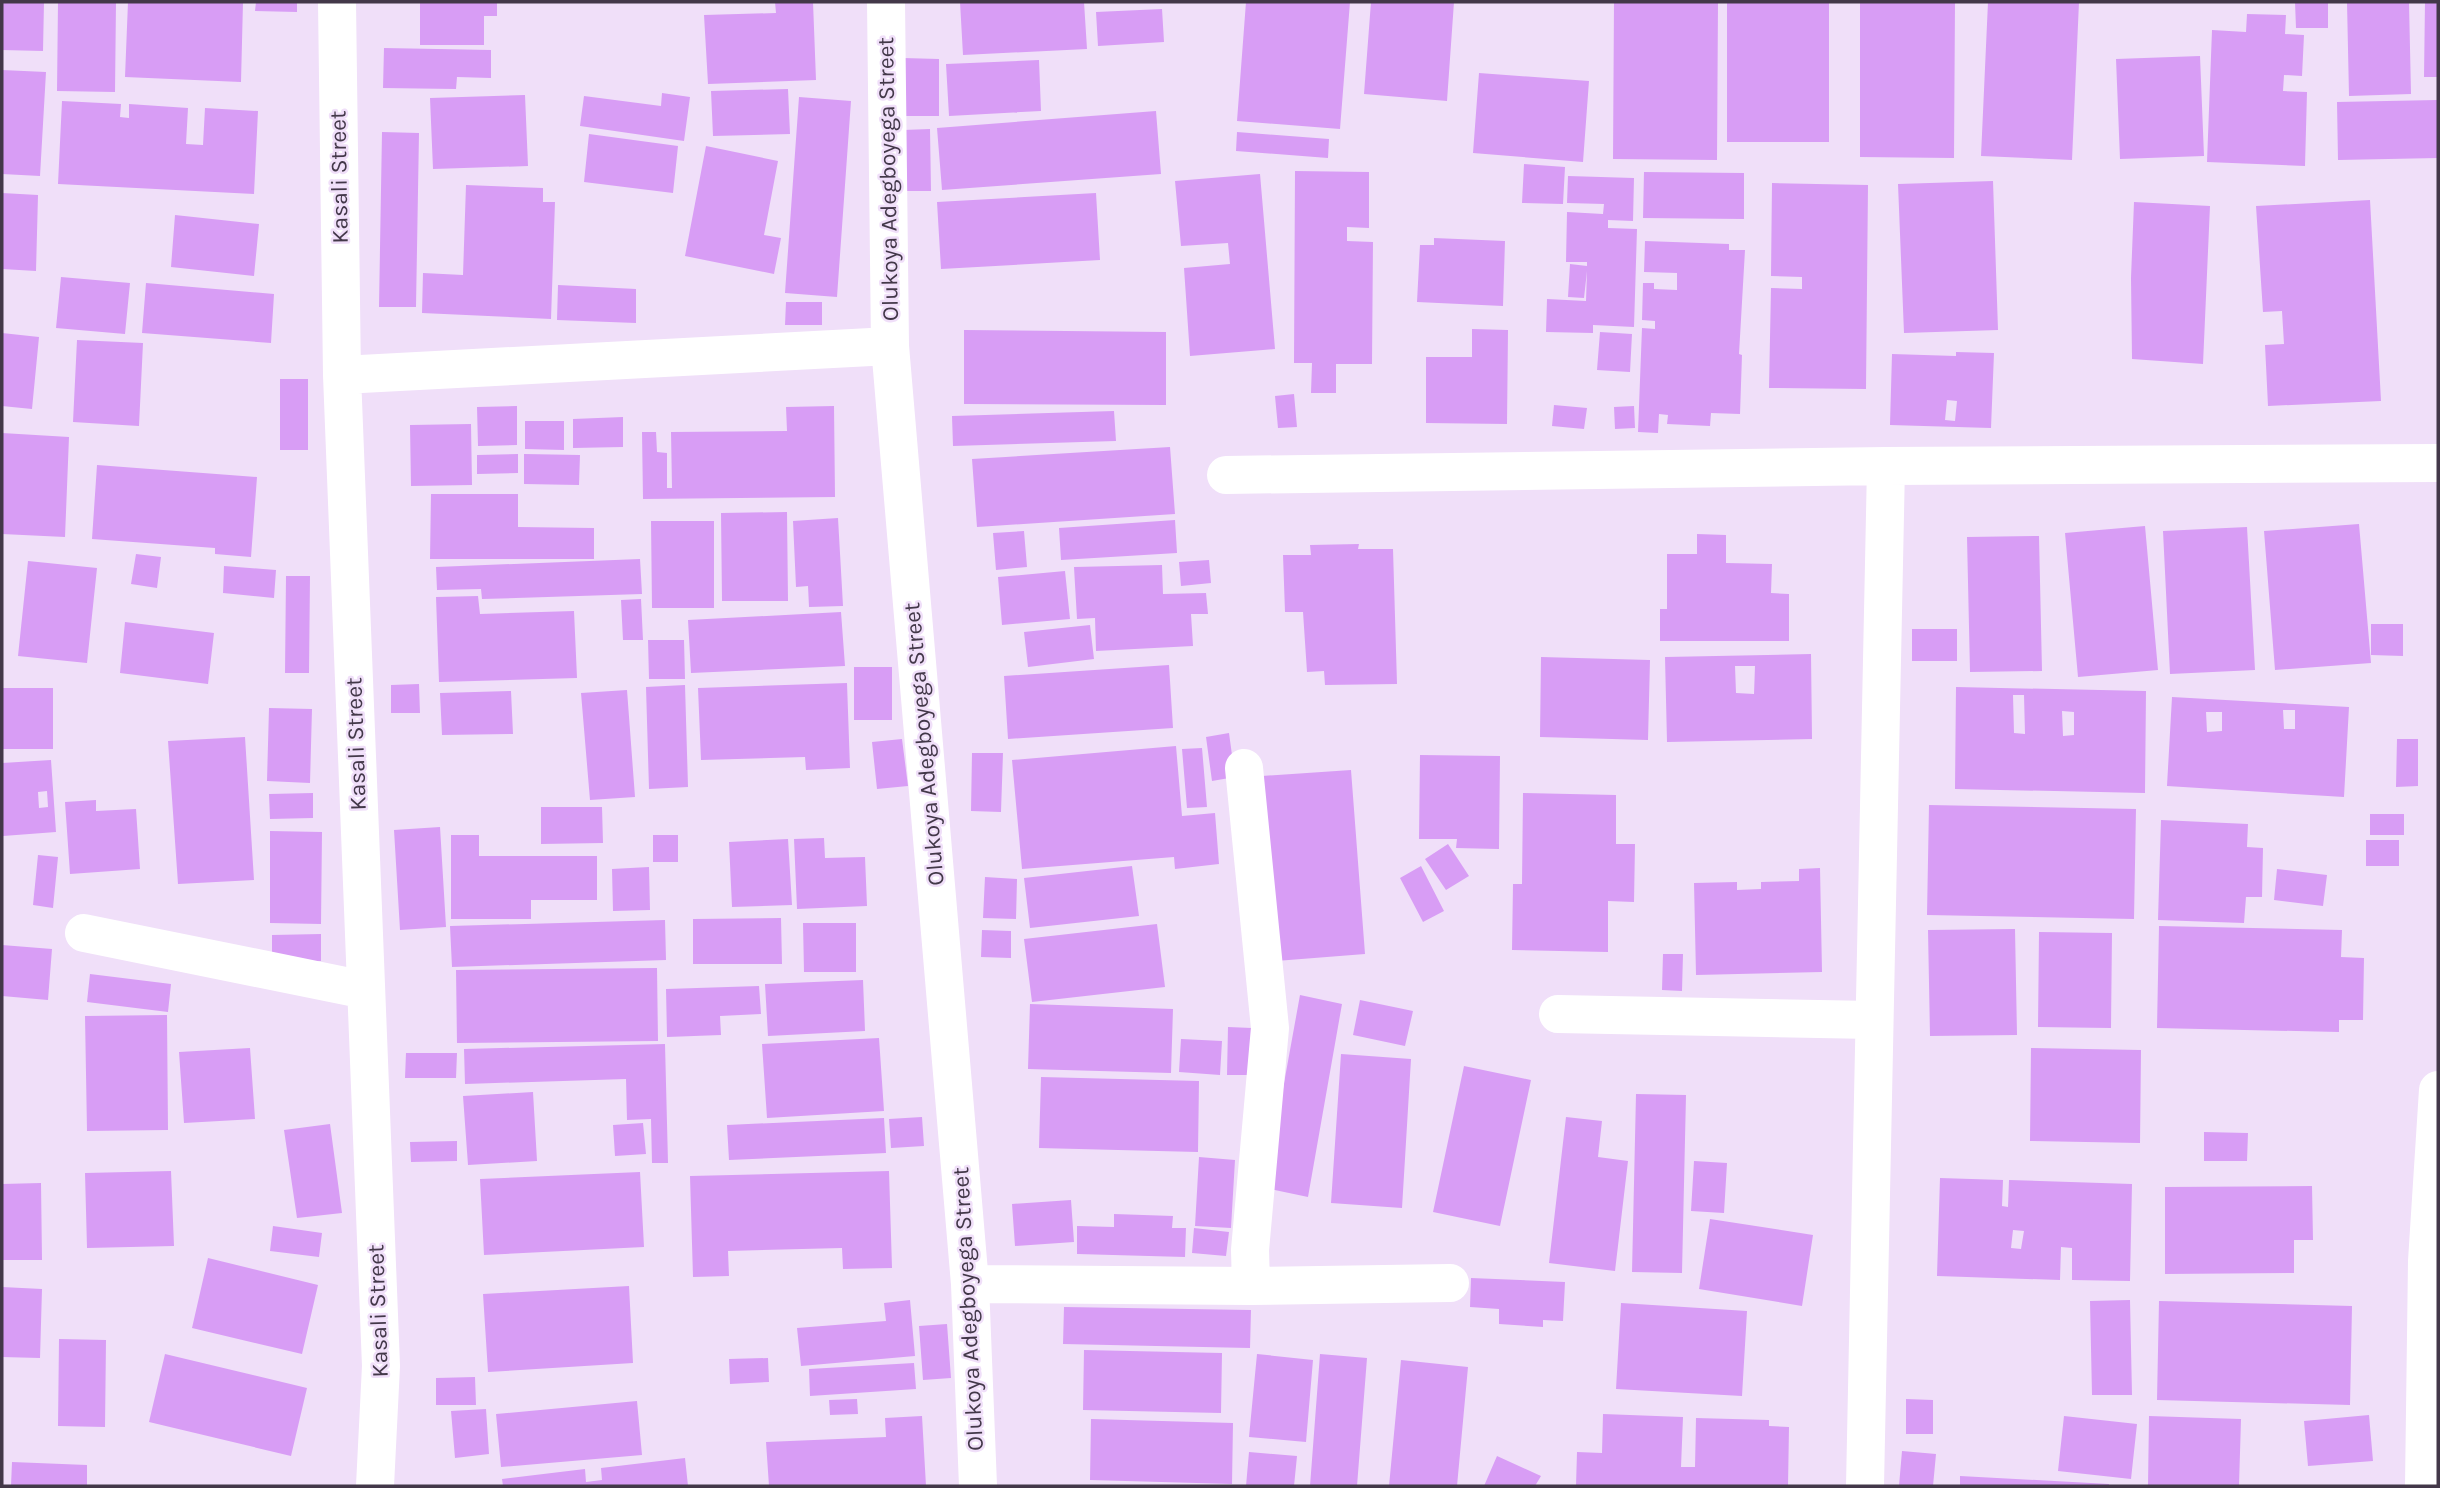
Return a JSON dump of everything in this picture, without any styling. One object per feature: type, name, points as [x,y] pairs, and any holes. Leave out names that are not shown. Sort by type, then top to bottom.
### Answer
[{"type":"street","name":"Kasali Street","points":[[337,2],[342,374],[381,1366],[375,1486]]},
{"type":"street","name":"Olukoya Adegboyega Street","points":[[886,2],[890,346],[971,1284],[978,1486]]},
{"type":"street","points":[[342,374],[890,346]]},
{"type":"street","points":[[1226,475],[1886,466],[2438,463]]},
{"type":"street","points":[[1865,1486],[1886,466]]},
{"type":"street","points":[[1244,768],[1270,1028],[1250,1250],[1251,1286]]},
{"type":"street","points":[[83,933],[365,990]]},
{"type":"street","points":[[1558,1014],[1873,1020]]},
{"type":"street","points":[[2424,1486],[2438,1090]]},
{"type":"street","points":[[971,1284],[1251,1286],[1450,1283]]},
{"type":"building","points":[[2,2],[44,2],[43,51],[2,50]]},
{"type":"building","points":[[58,2],[116,2],[115,92],[57,91]]},
{"type":"building","points":[[128,2],[243,2],[241,82],[125,77]]},
{"type":"building","points":[[256,2],[297,2],[297,12],[255,11]]},
{"type":"building","points":[[420,2],[497,2],[497,16],[484,16],[484,45],[420,45]]},
{"type":"building","points":[[775,2],[813,2],[816,80],[708,84],[704,15],[776,13]]},
{"type":"building","points":[[960,2],[1084,2],[1087,49],[963,55]]},
{"type":"building","points":[[1246,2],[1350,2],[1340,129],[1237,121]]},
{"type":"building","points":[[1371,2],[1454,2],[1447,101],[1364,94]]},
{"type":"building","points":[[1614,2],[1718,2],[1717,160],[1613,159]]},
{"type":"building","points":[[1727,2],[1829,2],[1829,142],[1727,142]]},
{"type":"building","points":[[1860,2],[1955,2],[1954,158],[1860,157]]},
{"type":"building","points":[[1988,2],[2079,2],[2072,160],[1981,156]]},
{"type":"building","points":[[2295,2],[2328,2],[2328,28],[2296,28]]},
{"type":"building","points":[[2347,2],[2409,2],[2411,94],[2349,96]]},
{"type":"building","points":[[2425,2],[2438,2],[2438,77],[2424,77]]},
{"type":"building","points":[[1162,9],[1164,42],[1098,46],[1096,12]]},
{"type":"building","points":[[2247,14],[2286,15],[2285,34],[2304,35],[2302,76],[2284,75],[2283,91],[2307,92],[2305,166],[2207,162],[2212,30],[2246,32]]},
{"type":"building","points":[[384,48],[491,50],[491,78],[457,77],[456,89],[383,88]]},
{"type":"building","points":[[2200,56],[2204,156],[2120,159],[2116,59]]},
{"type":"building","points":[[903,58],[939,59],[939,116],[902,116]]},
{"type":"building","points":[[1039,60],[1041,111],[949,116],[946,64]]},
{"type":"building","points":[[2,70],[46,72],[40,176],[2,174]]},
{"type":"building","points":[[1479,73],[1589,81],[1583,162],[1473,153]]},
{"type":"building","points":[[788,89],[790,134],[713,136],[711,91]]},
{"type":"building","points":[[662,93],[690,97],[684,141],[580,126],[584,96],[661,106]]},
{"type":"building","points":[[525,95],[528,166],[433,169],[430,98]]},
{"type":"building","points":[[799,97],[851,101],[837,297],[785,293]]},
{"type":"building","points":[[2437,100],[2438,158],[2338,160],[2337,102]]},
{"type":"building","points":[[62,101],[121,104],[120,117],[129,118],[129,104],[188,108],[186,144],[203,145],[205,108],[258,111],[254,194],[58,184]]},
{"type":"building","points":[[1156,111],[1161,174],[942,190],[937,128]]},
{"type":"building","points":[[930,129],[931,191],[903,191],[903,130]]},
{"type":"building","points":[[382,132],[419,133],[416,307],[379,307]]},
{"type":"building","points":[[1237,132],[1329,139],[1328,158],[1236,151]]},
{"type":"building","points":[[589,134],[678,146],[673,193],[584,182]]},
{"type":"building","points":[[706,146],[778,161],[764,235],[781,238],[774,274],[685,256]]},
{"type":"building","points":[[1524,164],[1565,167],[1563,204],[1522,203]]},
{"type":"building","points":[[1295,171],[1369,172],[1369,228],[1347,227],[1347,241],[1373,242],[1372,364],[1336,364],[1336,393],[1311,393],[1312,363],[1294,363]]},
{"type":"building","points":[[1644,172],[1744,173],[1744,219],[1643,218]]},
{"type":"building","points":[[1260,174],[1275,349],[1190,356],[1184,268],[1230,264],[1228,243],[1181,246],[1175,181]]},
{"type":"building","points":[[1568,176],[1634,178],[1633,221],[1608,220],[1608,228],[1637,229],[1634,327],[1593,325],[1593,333],[1546,332],[1547,299],[1586,301],[1587,271],[1584,298],[1568,297],[1570,264],[1587,266],[1587,262],[1566,262],[1567,212],[1603,214],[1604,204],[1567,203]]},
{"type":"building","points":[[1993,181],[1998,330],[1904,333],[1898,184]]},
{"type":"building","points":[[1772,183],[1868,185],[1866,389],[1769,388],[1771,288],[1802,289],[1802,277],[1771,276]]},
{"type":"building","points":[[466,185],[543,188],[543,202],[555,202],[551,319],[422,313],[423,273],[463,275]]},
{"type":"building","points":[[2,193],[38,195],[36,271],[2,269]]},
{"type":"building","points":[[1096,193],[1100,260],[941,269],[937,202]]},
{"type":"building","points":[[2370,200],[2381,401],[2268,406],[2265,345],[2284,344],[2282,311],[2263,312],[2256,206]]},
{"type":"building","points":[[2134,202],[2210,206],[2203,364],[2132,359]]},
{"type":"building","points":[[175,215],[259,224],[254,276],[171,267]]},
{"type":"building","points":[[1434,238],[1505,241],[1503,306],[1417,302],[1420,245],[1434,245]]},
{"type":"building","points":[[1645,241],[1729,244],[1729,250],[1745,250],[1739,354],[1742,355],[1740,414],[1711,413],[1710,426],[1667,424],[1668,415],[1659,414],[1658,433],[1638,432],[1642,328],[1655,329],[1655,321],[1642,320],[1643,283],[1654,283],[1654,289],[1677,290],[1677,273],[1644,272]]},
{"type":"building","points":[[61,277],[130,283],[125,334],[56,328]]},
{"type":"building","points":[[146,283],[274,294],[271,343],[142,333]]},
{"type":"building","points":[[558,285],[636,289],[636,323],[557,320]]},
{"type":"building","points":[[786,302],[822,302],[822,325],[785,325]]},
{"type":"building","points":[[1472,329],[1508,330],[1507,424],[1426,423],[1426,357],[1472,357]]},
{"type":"building","points":[[964,330],[1166,332],[1166,405],[964,404]]},
{"type":"building","points":[[1600,332],[1632,334],[1630,372],[1597,370]]},
{"type":"building","points":[[2,333],[39,337],[32,409],[2,406]]},
{"type":"building","points":[[77,340],[143,343],[139,426],[73,422]]},
{"type":"building","points":[[1956,352],[1994,353],[1991,428],[1890,425],[1892,354],[1956,356]],"holes":[[[1947,400],[1957,401],[1955,421],[1945,420]]]},
{"type":"building","points":[[280,379],[308,379],[308,450],[280,450]]},
{"type":"building","points":[[1294,394],[1297,427],[1278,428],[1275,396]]},
{"type":"building","points":[[1554,405],[1587,408],[1584,429],[1552,426]]},
{"type":"building","points":[[517,406],[517,445],[478,446],[477,407]]},
{"type":"building","points":[[834,406],[835,497],[643,499],[642,432],[656,432],[657,452],[667,453],[667,488],[672,488],[671,432],[787,431],[786,407]]},
{"type":"building","points":[[1634,406],[1635,428],[1615,429],[1614,407]]},
{"type":"building","points":[[1114,411],[1116,441],[953,446],[952,416]]},
{"type":"building","points":[[623,417],[623,447],[573,448],[573,419]]},
{"type":"building","points":[[525,421],[564,421],[564,450],[525,449]]},
{"type":"building","points":[[471,424],[472,485],[411,486],[410,425]]},
{"type":"building","points":[[2,433],[69,437],[65,537],[2,534]]},
{"type":"building","points":[[1170,447],[1175,514],[977,527],[972,459]]},
{"type":"building","points":[[518,454],[518,473],[477,474],[477,455]]},
{"type":"building","points":[[524,454],[580,455],[579,485],[524,484]]},
{"type":"building","points":[[97,465],[257,477],[251,557],[215,554],[215,548],[92,539]]},
{"type":"building","points":[[431,494],[518,494],[518,527],[594,528],[594,559],[430,559]]},
{"type":"building","points":[[787,512],[788,601],[722,601],[721,513]]},
{"type":"building","points":[[838,518],[843,606],[809,607],[808,586],[796,587],[793,521]]},
{"type":"building","points":[[1175,520],[1177,553],[1061,560],[1059,528]]},
{"type":"building","points":[[651,521],[714,521],[714,608],[652,608]]},
{"type":"building","points":[[2359,524],[2371,663],[2275,670],[2264,531]]},
{"type":"building","points":[[2145,526],[2158,670],[2078,677],[2065,533]]},
{"type":"building","points":[[2247,527],[2255,670],[2170,674],[2163,531]]},
{"type":"building","points":[[1024,531],[1027,567],[996,570],[993,533]]},
{"type":"building","points":[[1697,534],[1726,535],[1726,563],[1772,564],[1771,593],[1789,594],[1789,641],[1660,641],[1660,609],[1667,609],[1667,554],[1697,554]]},
{"type":"building","points":[[2039,536],[2042,671],[1970,672],[1967,537]]},
{"type":"building","points":[[1359,544],[1358,549],[1393,549],[1397,684],[1325,685],[1324,671],[1307,672],[1303,612],[1285,612],[1283,555],[1311,555],[1310,545]]},
{"type":"building","points":[[136,554],[161,557],[157,588],[131,584]]},
{"type":"building","points":[[640,559],[642,594],[482,599],[481,589],[437,590],[436,567]]},
{"type":"building","points":[[1209,560],[1211,583],[1181,586],[1179,562]]},
{"type":"building","points":[[28,561],[97,568],[87,663],[18,656]]},
{"type":"building","points":[[1162,565],[1163,594],[1206,593],[1208,614],[1191,614],[1193,646],[1096,651],[1095,618],[1077,619],[1074,567]]},
{"type":"building","points":[[224,566],[276,570],[274,598],[223,593]]},
{"type":"building","points":[[1065,571],[1070,619],[1002,625],[998,577]]},
{"type":"building","points":[[286,576],[310,576],[309,673],[285,673]]},
{"type":"building","points":[[478,596],[480,614],[574,611],[577,678],[439,682],[436,597]]},
{"type":"building","points":[[641,599],[643,640],[623,640],[621,600]]},
{"type":"building","points":[[841,612],[845,666],[691,673],[688,620]]},
{"type":"building","points":[[125,622],[214,633],[208,684],[120,673]]},
{"type":"building","points":[[2371,624],[2403,624],[2403,656],[2371,655]]},
{"type":"building","points":[[1090,625],[1094,659],[1028,667],[1024,632]]},
{"type":"building","points":[[1912,629],[1957,629],[1957,661],[1912,661]]},
{"type":"building","points":[[648,640],[684,640],[685,679],[649,679]]},
{"type":"building","points":[[1811,654],[1812,739],[1667,742],[1665,657]],"holes":[[[1735,666],[1755,666],[1754,694],[1736,693]]]},
{"type":"building","points":[[1541,657],[1650,660],[1648,740],[1540,737]]},
{"type":"building","points":[[1169,665],[1173,728],[1008,739],[1004,676]]},
{"type":"building","points":[[854,667],[892,667],[892,720],[854,720]]},
{"type":"building","points":[[847,683],[850,768],[806,770],[805,757],[701,760],[698,688]]},
{"type":"building","points":[[419,684],[420,713],[391,713],[391,685]]},
{"type":"building","points":[[685,685],[688,787],[649,789],[646,687]]},
{"type":"building","points":[[1956,687],[2146,691],[2145,793],[1955,789]],"holes":[[[2013,695],[2024,695],[2025,734],[2014,733]],[[2062,711],[2074,712],[2074,735],[2063,736]]]},
{"type":"building","points":[[2,688],[53,688],[53,749],[2,749]]},
{"type":"building","points":[[627,690],[635,797],[590,800],[581,693]]},
{"type":"building","points":[[511,691],[513,734],[442,735],[440,693]]},
{"type":"building","points":[[2172,697],[2349,707],[2344,797],[2167,786]],"holes":[[[2283,710],[2295,710],[2295,729],[2284,729]],[[2206,712],[2222,712],[2222,731],[2207,732]]]},
{"type":"building","points":[[269,708],[312,709],[310,783],[267,781]]},
{"type":"building","points":[[1229,733],[1235,777],[1212,781],[1206,737]]},
{"type":"building","points":[[245,737],[254,880],[178,884],[168,741]]},
{"type":"building","points":[[902,739],[908,786],[877,789],[872,742]]},
{"type":"building","points":[[2397,739],[2418,739],[2418,786],[2396,787]]},
{"type":"building","points":[[1176,746],[1182,816],[1215,813],[1219,864],[1175,869],[1174,857],[1022,869],[1012,760]]},
{"type":"building","points":[[1202,748],[1207,807],[1187,808],[1182,749]]},
{"type":"building","points":[[972,753],[1003,753],[1001,812],[971,811]]},
{"type":"building","points":[[1420,755],[1500,756],[1499,849],[1456,848],[1457,839],[1419,839]]},
{"type":"building","points":[[51,760],[56,832],[3,836],[2,763]],"holes":[[[47,791],[48,807],[39,808],[38,792]]]},
{"type":"building","points":[[1351,770],[1365,954],[1276,961],[1262,776]]},
{"type":"building","points":[[313,793],[313,818],[270,819],[269,794]]},
{"type":"building","points":[[1523,793],[1616,795],[1616,844],[1635,844],[1634,902],[1608,901],[1608,952],[1512,950],[1513,884],[1522,884]]},
{"type":"building","points":[[96,800],[96,811],[136,809],[140,869],[70,874],[65,802]]},
{"type":"building","points":[[1929,805],[2136,809],[2134,919],[1927,915]]},
{"type":"building","points":[[541,807],[602,807],[603,843],[541,844]]},
{"type":"building","points":[[2370,814],[2404,814],[2404,835],[2370,835]]},
{"type":"building","points":[[2161,820],[2248,824],[2247,847],[2263,848],[2262,897],[2246,897],[2244,923],[2158,920]]},
{"type":"building","points":[[440,827],[446,927],[400,930],[394,830]]},
{"type":"building","points":[[270,831],[322,832],[321,924],[270,923]]},
{"type":"building","points":[[451,835],[479,835],[479,856],[597,856],[597,900],[531,900],[531,919],[451,919]]},
{"type":"building","points":[[653,835],[678,835],[678,862],[653,862]]},
{"type":"building","points":[[824,838],[825,858],[865,857],[867,906],[797,909],[794,839]]},
{"type":"building","points":[[788,839],[792,905],[732,907],[729,842]]},
{"type":"building","points":[[2366,840],[2399,840],[2399,866],[2366,866]]},
{"type":"building","points":[[1448,844],[1469,876],[1446,890],[1425,859]]},
{"type":"building","points":[[38,855],[58,857],[53,908],[33,905]]},
{"type":"building","points":[[1132,866],[1139,916],[1030,928],[1024,878]]},
{"type":"building","points":[[1421,866],[1444,911],[1423,922],[1400,878]]},
{"type":"building","points":[[649,867],[650,910],[613,911],[612,869]]},
{"type":"building","points":[[1820,868],[1822,972],[1696,975],[1694,883],[1737,882],[1737,890],[1761,889],[1761,882],[1799,881],[1799,869]]},
{"type":"building","points":[[2277,869],[2327,875],[2323,906],[2274,900]]},
{"type":"building","points":[[985,877],[1017,879],[1016,919],[983,918]]},
{"type":"building","points":[[781,918],[782,964],[693,964],[693,919]]},
{"type":"building","points":[[665,920],[666,960],[452,967],[450,926]]},
{"type":"building","points":[[803,923],[856,923],[856,972],[804,972]]},
{"type":"building","points":[[1157,924],[1165,987],[1032,1002],[1024,939]]},
{"type":"building","points":[[2159,926],[2342,930],[2341,957],[2364,958],[2363,1020],[2339,1020],[2339,1032],[2157,1028]]},
{"type":"building","points":[[2015,929],[2017,1035],[1930,1036],[1928,930]]},
{"type":"building","points":[[982,930],[1011,931],[1011,958],[981,957]]},
{"type":"building","points":[[2039,932],[2112,933],[2111,1028],[2038,1027]]},
{"type":"building","points":[[321,934],[321,961],[272,963],[272,935]]},
{"type":"building","points":[[2,945],[52,949],[48,1000],[2,996]]},
{"type":"building","points":[[1663,954],[1683,954],[1682,991],[1662,990]]},
{"type":"building","points":[[657,968],[658,1041],[457,1043],[456,970]]},
{"type":"building","points":[[90,974],[171,984],[168,1012],[87,1002]]},
{"type":"building","points":[[863,980],[865,1031],[768,1036],[765,984]]},
{"type":"building","points":[[759,986],[761,1014],[720,1016],[721,1035],[667,1037],[666,989]]},
{"type":"building","points":[[1300,995],[1342,1004],[1308,1197],[1265,1188]]},
{"type":"building","points":[[1360,1000],[1413,1011],[1405,1046],[1353,1035]]},
{"type":"building","points":[[1030,1004],[1173,1009],[1171,1073],[1028,1069]]},
{"type":"building","points":[[167,1015],[168,1130],[87,1131],[85,1016]]},
{"type":"building","points":[[1228,1027],[1252,1028],[1250,1075],[1227,1075]]},
{"type":"building","points":[[879,1038],[884,1111],[767,1118],[762,1044]]},
{"type":"building","points":[[1181,1039],[1222,1041],[1220,1075],[1179,1072]]},
{"type":"building","points":[[665,1044],[668,1163],[652,1163],[651,1119],[627,1120],[626,1079],[465,1084],[464,1049]]},
{"type":"building","points":[[250,1048],[255,1119],[184,1123],[179,1052]]},
{"type":"building","points":[[2031,1048],[2141,1050],[2140,1143],[2030,1141]]},
{"type":"building","points":[[406,1053],[457,1053],[456,1078],[405,1078]]},
{"type":"building","points":[[1341,1054],[1411,1059],[1402,1208],[1331,1203]]},
{"type":"building","points":[[1464,1066],[1531,1080],[1500,1226],[1433,1212]]},
{"type":"building","points":[[1041,1077],[1199,1081],[1198,1152],[1039,1148]]},
{"type":"building","points":[[533,1092],[537,1161],[468,1165],[463,1096]]},
{"type":"building","points":[[1636,1094],[1686,1095],[1682,1273],[1632,1272]]},
{"type":"building","points":[[922,1117],[924,1146],[891,1148],[889,1119]]},
{"type":"building","points":[[1566,1117],[1602,1121],[1598,1157],[1628,1161],[1615,1271],[1549,1263]]},
{"type":"building","points":[[884,1118],[886,1153],[729,1160],[727,1125]]},
{"type":"building","points":[[643,1123],[646,1154],[615,1156],[613,1125]]},
{"type":"building","points":[[330,1124],[342,1213],[297,1218],[284,1130]]},
{"type":"building","points":[[2204,1132],[2248,1133],[2247,1161],[2204,1161]]},
{"type":"building","points":[[457,1141],[457,1161],[411,1162],[410,1142]]},
{"type":"building","points":[[1199,1157],[1235,1160],[1231,1228],[1195,1226]]},
{"type":"building","points":[[1694,1161],[1727,1163],[1724,1213],[1691,1211]]},
{"type":"building","points":[[171,1171],[174,1246],[87,1248],[85,1173]]},
{"type":"building","points":[[889,1171],[892,1268],[843,1269],[842,1248],[728,1251],[729,1276],[693,1277],[690,1176]]},
{"type":"building","points":[[640,1172],[644,1247],[484,1255],[480,1179]]},
{"type":"building","points":[[1940,1178],[2003,1180],[2002,1206],[2008,1207],[2009,1180],[2132,1184],[2130,1281],[2072,1280],[2072,1248],[2061,1247],[2060,1280],[1937,1276]],"holes":[[[2013,1230],[2024,1231],[2021,1249],[2011,1248]]]},
{"type":"building","points":[[41,1183],[42,1260],[2,1260],[2,1184]]},
{"type":"building","points":[[2312,1186],[2313,1240],[2294,1240],[2294,1273],[2165,1274],[2165,1187]]},
{"type":"building","points":[[1071,1200],[1074,1242],[1015,1246],[1012,1204]]},
{"type":"building","points":[[1114,1214],[1173,1216],[1172,1228],[1186,1228],[1185,1257],[1077,1254],[1077,1226],[1114,1227]]},
{"type":"building","points":[[1710,1219],[1813,1235],[1802,1306],[1699,1289]]},
{"type":"building","points":[[273,1226],[322,1233],[319,1257],[270,1251]]},
{"type":"building","points":[[1194,1228],[1229,1232],[1226,1256],[1192,1253]]},
{"type":"building","points":[[208,1258],[318,1285],[302,1354],[192,1328]]},
{"type":"building","points":[[1471,1278],[1565,1282],[1563,1321],[1543,1320],[1543,1327],[1499,1324],[1499,1309],[1470,1307]]},
{"type":"building","points":[[629,1286],[633,1363],[488,1372],[483,1294]]},
{"type":"building","points":[[2,1287],[42,1289],[40,1358],[2,1357]]},
{"type":"building","points":[[910,1300],[915,1356],[801,1366],[797,1328],[886,1321],[884,1303]]},
{"type":"building","points":[[2130,1300],[2132,1395],[2092,1395],[2090,1301]]},
{"type":"building","points":[[2159,1301],[2352,1306],[2350,1405],[2157,1400]]},
{"type":"building","points":[[1621,1303],[1747,1311],[1742,1396],[1616,1389]]},
{"type":"building","points":[[1064,1307],[1251,1310],[1250,1348],[1063,1344]]},
{"type":"building","points":[[947,1324],[951,1378],[923,1380],[919,1326]]},
{"type":"building","points":[[59,1339],[106,1340],[105,1427],[58,1426]]},
{"type":"building","points":[[1084,1350],[1222,1353],[1221,1413],[1083,1410]]},
{"type":"building","points":[[165,1354],[307,1388],[291,1456],[149,1422]]},
{"type":"building","points":[[1257,1354],[1313,1360],[1306,1442],[1249,1437]]},
{"type":"building","points":[[1320,1354],[1367,1358],[1357,1486],[1310,1486]]},
{"type":"building","points":[[768,1358],[769,1382],[730,1384],[729,1359]]},
{"type":"building","points":[[1401,1360],[1468,1367],[1457,1486],[1389,1486]]},
{"type":"building","points":[[914,1363],[916,1389],[810,1396],[809,1369]]},
{"type":"building","points":[[475,1377],[476,1405],[436,1405],[436,1378]]},
{"type":"building","points":[[857,1399],[858,1414],[830,1415],[829,1400]]},
{"type":"building","points":[[1906,1399],[1933,1400],[1933,1434],[1906,1434]]},
{"type":"building","points":[[637,1401],[642,1455],[501,1467],[496,1414]]},
{"type":"building","points":[[486,1409],[489,1454],[455,1458],[451,1411]]},
{"type":"building","points":[[1603,1414],[1683,1417],[1681,1467],[1695,1467],[1696,1418],[1769,1420],[1769,1426],[1789,1427],[1788,1486],[1576,1486],[1577,1452],[1602,1453]]},
{"type":"building","points":[[2369,1415],[2373,1461],[2308,1466],[2304,1421]]},
{"type":"building","points":[[922,1416],[926,1486],[769,1486],[766,1442],[886,1437],[885,1418]]},
{"type":"building","points":[[2064,1416],[2137,1424],[2131,1479],[2058,1471]]},
{"type":"building","points":[[2149,1416],[2241,1419],[2239,1486],[2148,1486]]},
{"type":"building","points":[[1091,1419],[1233,1423],[1232,1484],[1090,1480]]},
{"type":"building","points":[[1902,1451],[1936,1454],[1933,1486],[1899,1486]]},
{"type":"building","points":[[1249,1452],[1297,1456],[1294,1486],[1246,1486]]},
{"type":"building","points":[[1497,1456],[1541,1476],[1535,1486],[1484,1486]]},
{"type":"building","points":[[685,1458],[688,1486],[503,1486],[502,1479],[585,1469],[586,1482],[602,1480],[601,1468]]},
{"type":"building","points":[[12,1462],[87,1465],[87,1486],[11,1486]]},
{"type":"building","points":[[1960,1476],[2109,1484],[2109,1486],[1960,1486]]}]
